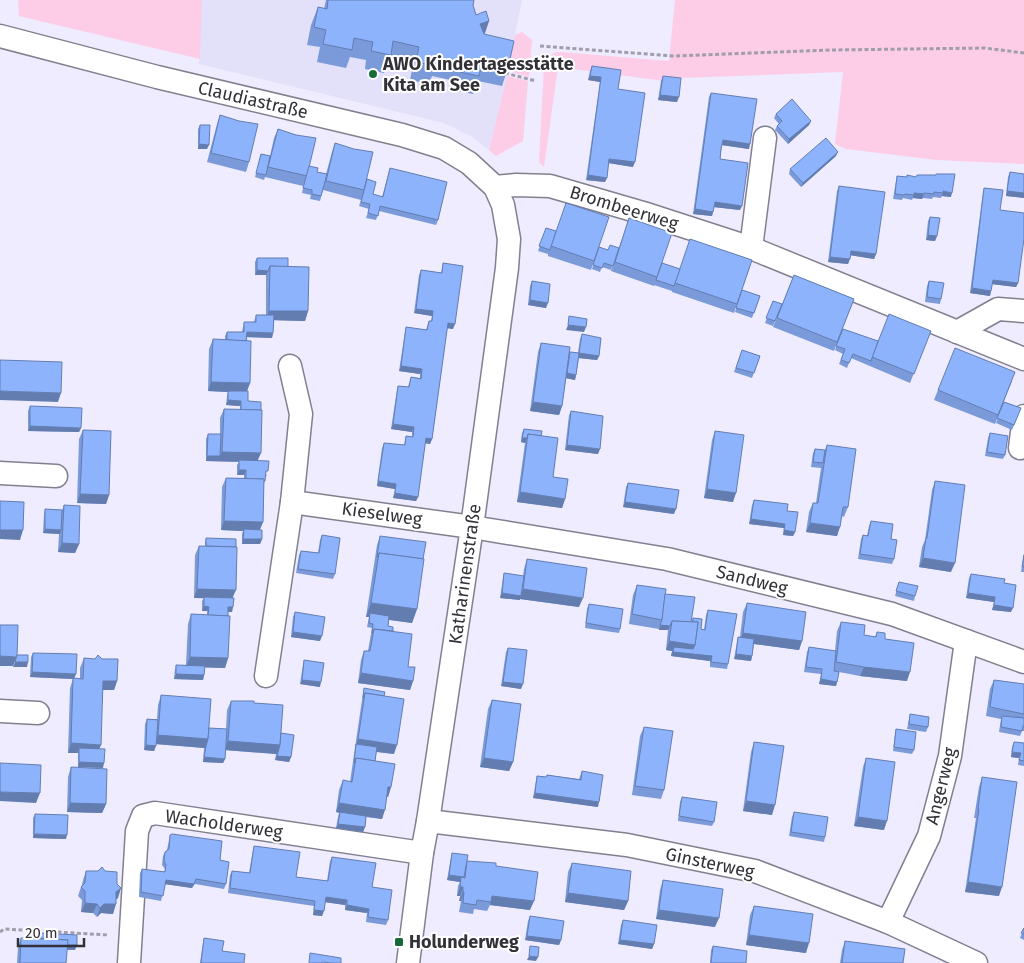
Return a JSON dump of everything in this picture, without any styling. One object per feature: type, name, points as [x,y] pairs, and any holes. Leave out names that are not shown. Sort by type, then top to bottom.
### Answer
[{"type":"street","name":"Claudiastraße","points":[[0,36],[157,77],[402,135],[444,148],[469,163],[495,187]]},
{"type":"street","points":[[751,248],[765,138]]},
{"type":"street","name":"Brombeerweg","points":[[495,187],[516,185],[550,186],[643,213],[751,248],[1024,359]]},
{"type":"street","name":"Katharinenstraße","points":[[408,963],[422,853],[472,526],[507,268],[509,238],[503,205],[495,187]]},
{"type":"street","points":[[957,332],[998,309],[1024,311]]},
{"type":"street","points":[[266,676],[292,502],[301,414],[290,366]]},
{"type":"street","points":[[1020,448],[1024,416]]},
{"type":"street","points":[[0,473],[56,476]]},
{"type":"street","name":"Kieselweg","points":[[292,502],[472,526]]},
{"type":"street","name":"Sandweg","points":[[472,526],[667,559],[892,614],[1024,662]]},
{"type":"street","name":"Angerweg","points":[[888,922],[929,836],[950,756],[966,641]]},
{"type":"street","points":[[0,711],[38,713]]},
{"type":"street","name":"Wacholderweg","points":[[129,963],[136,831],[143,816],[155,814],[422,853]]},
{"type":"street","name":"Ginsterweg","points":[[428,821],[627,845],[755,871],[888,922],[976,963]]},
{"type":"path","points":[[540,46],[673,56],[831,50],[985,48],[1024,53]]},
{"type":"path","points":[[505,73],[536,81]]},
{"type":"path","points":[[0,932],[4,929],[130,936]]},
{"type":"shaded area","points":[[18,0],[202,0],[200,59],[19,16]]},
{"type":"shaded area","name":"AWO Kindertagesstätte Kita am See","points":[[202,0],[522,0],[507,76],[489,150],[474,138],[444,123],[199,64]]},
{"type":"shaded area","points":[[675,0],[1024,0],[1024,164],[937,160],[846,149],[835,144],[843,72],[681,78],[680,83],[558,67],[544,167],[539,162],[544,66],[546,60],[555,52],[560,52],[669,61]]},
{"type":"shaded area","points":[[522,32],[532,40],[529,77],[508,71],[515,35]]},
{"type":"shaded area","points":[[507,76],[528,81],[523,141],[496,156],[489,150]]},
{"type":"building","points":[[328,0],[474,0],[473,5],[476,15],[486,11],[489,21],[480,24],[484,34],[514,41],[508,68],[482,63],[479,76],[460,72],[462,64],[437,58],[436,66],[416,62],[419,47],[393,41],[391,55],[371,51],[373,42],[354,38],[352,50],[323,44],[326,30],[314,27],[318,7],[327,9]]},
{"type":"building","points":[[592,66],[621,70],[618,89],[645,93],[635,162],[609,159],[607,178],[588,175],[601,77],[590,76]]},
{"type":"building","points":[[663,76],[681,78],[679,97],[660,95]]},
{"type":"building","points":[[711,93],[757,99],[750,144],[723,140],[721,149],[720,159],[748,163],[742,206],[715,202],[713,212],[695,209]]},
{"type":"building","points":[[792,99],[811,121],[789,139],[777,126],[782,121],[776,114]]},
{"type":"building","points":[[220,115],[258,124],[249,162],[211,153]]},
{"type":"building","points":[[200,125],[210,125],[209,145],[199,144]]},
{"type":"building","points":[[278,129],[296,135],[316,138],[307,176],[268,167]]},
{"type":"building","points":[[826,138],[838,152],[803,183],[790,169]]},
{"type":"building","points":[[335,143],[373,152],[364,190],[326,181]]},
{"type":"building","points":[[261,154],[270,156],[266,175],[256,173]]},
{"type":"building","points":[[309,166],[318,168],[317,172],[327,174],[321,196],[312,194],[312,190],[303,188]]},
{"type":"building","points":[[390,168],[447,182],[438,220],[380,206],[378,216],[368,213],[370,204],[361,202],[367,179],[376,182],[373,194],[383,197]]},
{"type":"building","points":[[1010,172],[1024,174],[1024,193],[1007,191]]},
{"type":"building","points":[[955,174],[952,193],[943,191],[943,193],[934,192],[934,194],[895,194],[897,176],[907,177],[907,175],[916,177],[917,175]]},
{"type":"building","points":[[839,186],[885,192],[876,254],[851,251],[850,259],[830,257]]},
{"type":"building","points":[[984,188],[1003,190],[1000,210],[1024,213],[1024,239],[1018,283],[993,280],[991,291],[972,288]]},
{"type":"building","points":[[566,203],[609,217],[594,261],[551,246]]},
{"type":"building","points":[[930,217],[940,218],[937,236],[928,235]]},
{"type":"building","points":[[629,218],[672,233],[657,277],[615,262]]},
{"type":"building","points":[[546,228],[556,231],[550,250],[539,246]]},
{"type":"building","points":[[690,239],[752,260],[737,304],[675,283]]},
{"type":"building","points":[[610,245],[619,248],[613,266],[604,263],[602,268],[593,265],[599,247],[608,250]]},
{"type":"building","points":[[257,258],[288,258],[288,267],[270,266],[268,271],[257,270]]},
{"type":"building","points":[[443,263],[463,266],[455,324],[448,323],[432,439],[426,438],[418,497],[395,493],[396,484],[378,481],[384,443],[405,445],[406,436],[413,437],[414,427],[393,424],[398,386],[409,387],[411,377],[421,379],[422,369],[401,366],[406,327],[427,330],[429,321],[432,321],[433,311],[416,309],[421,270],[442,273]]},
{"type":"building","points":[[662,263],[680,269],[674,286],[656,280]]},
{"type":"building","points":[[270,266],[309,267],[308,311],[269,311]]},
{"type":"building","points":[[794,275],[854,299],[837,342],[777,318]]},
{"type":"building","points":[[532,281],[550,284],[548,303],[530,300]]},
{"type":"building","points":[[929,281],[944,283],[941,299],[927,297]]},
{"type":"building","points":[[742,290],[760,296],[754,313],[736,308]]},
{"type":"building","points":[[773,301],[782,304],[775,321],[766,318]]},
{"type":"building","points":[[889,314],[931,331],[914,374],[872,357]]},
{"type":"building","points":[[256,315],[274,315],[273,333],[247,332],[246,341],[227,340],[227,332],[244,332],[244,322],[256,322]]},
{"type":"building","points":[[569,316],[587,319],[586,327],[568,325]]},
{"type":"building","points":[[843,329],[878,341],[871,361],[853,354],[849,363],[841,360],[845,349],[836,346]]},
{"type":"building","points":[[582,334],[601,338],[599,356],[579,353]]},
{"type":"building","points":[[213,339],[251,341],[250,383],[211,382]]},
{"type":"building","points":[[541,343],[570,347],[562,406],[533,402]]},
{"type":"building","points":[[955,348],[1015,372],[998,415],[938,390]]},
{"type":"building","points":[[742,350],[760,356],[754,373],[736,368]]},
{"type":"building","points":[[570,352],[579,353],[576,375],[567,373]]},
{"type":"building","points":[[0,360],[62,362],[61,393],[0,391]]},
{"type":"building","points":[[228,391],[248,391],[248,401],[261,402],[261,410],[241,410],[241,401],[228,400]]},
{"type":"building","points":[[1004,402],[1021,408],[1014,425],[997,418]]},
{"type":"building","points":[[30,406],[82,408],[81,428],[30,426]]},
{"type":"building","points":[[224,409],[262,410],[261,453],[222,452]]},
{"type":"building","points":[[571,411],[603,416],[600,449],[567,445]]},
{"type":"building","points":[[524,429],[542,431],[541,436],[528,434],[527,438],[522,438]]},
{"type":"building","points":[[83,430],[111,431],[109,495],[80,494]]},
{"type":"building","points":[[715,431],[744,435],[736,493],[707,489]]},
{"type":"building","points":[[990,433],[1008,436],[1005,455],[987,452]]},
{"type":"building","points":[[208,434],[221,434],[220,456],[207,456]]},
{"type":"building","points":[[528,434],[558,438],[553,477],[568,479],[565,499],[520,492]]},
{"type":"building","points":[[827,445],[856,449],[848,507],[843,507],[840,527],[810,523],[813,503],[818,503]]},
{"type":"building","points":[[815,449],[825,450],[823,463],[813,462]]},
{"type":"building","points":[[239,460],[269,461],[265,481],[264,479],[246,479],[246,470],[239,470]]},
{"type":"building","points":[[226,478],[264,479],[263,522],[224,521]]},
{"type":"building","points":[[935,481],[965,485],[955,563],[923,558]]},
{"type":"building","points":[[628,483],[679,490],[676,509],[625,502]]},
{"type":"building","points":[[754,500],[788,504],[787,511],[798,512],[795,532],[784,530],[785,524],[751,519]]},
{"type":"building","points":[[0,501],[24,502],[23,530],[0,530]]},
{"type":"building","points":[[64,505],[80,506],[79,544],[62,543]]},
{"type":"building","points":[[45,509],[62,510],[61,530],[45,529]]},
{"type":"building","points":[[871,521],[893,524],[891,539],[897,540],[894,559],[860,554],[863,535],[868,536]]},
{"type":"building","points":[[244,529],[262,530],[262,539],[243,539]]},
{"type":"building","points":[[322,535],[340,538],[335,574],[298,569],[301,551],[319,553]]},
{"type":"building","points":[[380,536],[426,542],[423,559],[379,553],[377,557]]},
{"type":"building","points":[[206,538],[236,539],[236,547],[206,546]]},
{"type":"building","points":[[199,546],[237,547],[236,590],[197,589]]},
{"type":"building","points":[[379,553],[424,559],[417,609],[371,603]]},
{"type":"building","points":[[527,559],[587,568],[583,598],[523,589]]},
{"type":"building","points":[[504,573],[524,576],[521,596],[502,593]]},
{"type":"building","points":[[971,574],[1005,579],[1004,583],[1016,585],[1013,608],[994,605],[995,597],[968,593]]},
{"type":"building","points":[[899,582],[918,586],[915,596],[896,591]]},
{"type":"building","points":[[637,585],[666,589],[662,620],[632,614]]},
{"type":"building","points":[[665,594],[695,597],[691,622],[672,621],[670,626],[660,625]]},
{"type":"building","points":[[204,597],[234,598],[233,607],[228,607],[228,616],[208,615],[209,607],[204,606]]},
{"type":"building","points":[[747,603],[806,612],[802,641],[743,633]]},
{"type":"building","points":[[589,604],[623,609],[620,629],[586,623]]},
{"type":"building","points":[[708,610],[737,614],[728,664],[711,662],[712,656],[673,652],[674,647],[693,649],[698,622],[693,622],[693,618],[702,619],[701,629],[705,630]]},
{"type":"building","points":[[295,612],[325,617],[322,636],[293,632]]},
{"type":"building","points":[[370,613],[389,616],[388,626],[393,627],[393,631],[374,629],[372,633],[373,624],[369,623]]},
{"type":"building","points":[[191,614],[230,616],[228,658],[190,657]]},
{"type":"building","points":[[672,621],[698,622],[695,645],[669,641]]},
{"type":"building","points":[[841,622],[865,625],[864,635],[876,637],[877,632],[885,633],[885,639],[914,643],[910,672],[836,662]]},
{"type":"building","points":[[0,625],[18,625],[17,657],[0,656]]},
{"type":"building","points":[[374,629],[412,634],[408,667],[415,667],[413,681],[361,673],[364,651],[370,651]]},
{"type":"building","points":[[738,637],[754,639],[752,656],[736,654]]},
{"type":"building","points":[[809,647],[836,651],[834,671],[839,672],[837,682],[821,679],[822,669],[806,667]]},
{"type":"building","points":[[508,648],[527,650],[523,684],[503,682]]},
{"type":"building","points":[[33,653],[77,654],[76,674],[32,672]]},
{"type":"building","points":[[17,655],[28,655],[28,662],[15,662]]},
{"type":"building","points":[[98,655],[102,659],[118,659],[117,681],[103,681],[101,745],[71,743],[73,678],[83,679],[84,658],[95,659]]},
{"type":"building","points":[[304,660],[324,663],[321,682],[302,680]]},
{"type":"building","points":[[176,665],[205,666],[204,675],[176,674]]},
{"type":"building","points":[[994,680],[1024,684],[1024,714],[990,707]]},
{"type":"building","points":[[364,688],[385,692],[384,696],[365,693],[363,698]]},
{"type":"building","points":[[365,693],[404,699],[397,745],[358,739]]},
{"type":"building","points":[[161,695],[211,699],[208,739],[158,735]]},
{"type":"building","points":[[492,700],[521,704],[513,762],[484,758]]},
{"type":"building","points":[[231,701],[254,701],[254,703],[283,705],[280,745],[228,741]]},
{"type":"building","points":[[910,714],[929,717],[928,727],[909,724]]},
{"type":"building","points":[[1002,716],[1024,718],[1022,731],[1001,727]]},
{"type":"building","points":[[147,719],[158,720],[156,746],[146,745]]},
{"type":"building","points":[[644,727],[673,731],[664,790],[635,786]]},
{"type":"building","points":[[209,728],[227,729],[225,759],[204,757]]},
{"type":"building","points":[[896,729],[916,732],[914,750],[894,747]]},
{"type":"building","points":[[281,733],[294,735],[291,757],[277,756]]},
{"type":"building","points":[[754,742],[784,746],[775,805],[746,801]]},
{"type":"building","points":[[1014,742],[1024,743],[1024,761],[1019,760],[1021,753],[1012,752]]},
{"type":"building","points":[[356,744],[377,747],[375,761],[356,758],[354,763]]},
{"type":"building","points":[[79,748],[105,749],[104,763],[79,762]]},
{"type":"building","points":[[356,758],[395,764],[391,787],[388,787],[385,810],[339,803],[343,780],[352,782]]},
{"type":"building","points":[[866,758],[895,762],[887,821],[858,817]]},
{"type":"building","points":[[0,763],[41,765],[40,793],[0,792]]},
{"type":"building","points":[[71,767],[107,769],[106,804],[70,803]]},
{"type":"building","points":[[582,771],[603,775],[599,802],[535,793],[537,776],[546,777],[547,775],[581,780]]},
{"type":"building","points":[[982,777],[1017,782],[1002,887],[968,882]]},
{"type":"building","points":[[682,797],[717,802],[714,822],[679,816]]},
{"type":"building","points":[[340,812],[366,816],[365,827],[338,824]]},
{"type":"building","points":[[794,812],[828,817],[825,837],[791,832]]},
{"type":"building","points":[[35,814],[68,815],[67,835],[34,834]]},
{"type":"building","points":[[170,835],[222,841],[220,860],[229,862],[226,884],[196,879],[194,884],[166,880],[163,896],[141,892],[142,869],[165,872],[165,852],[169,849]]},
{"type":"building","points":[[254,846],[300,852],[296,877],[328,881],[332,857],[376,863],[372,887],[392,890],[388,920],[368,917],[369,909],[347,905],[347,900],[326,897],[324,911],[314,910],[315,901],[230,888],[232,871],[250,873]]},
{"type":"building","points":[[452,853],[468,855],[464,877],[449,875]]},
{"type":"building","points":[[467,861],[496,863],[496,866],[538,872],[534,901],[492,896],[491,902],[477,900],[476,905],[463,903],[464,892],[463,887],[460,887],[461,877],[465,878]]},
{"type":"building","points":[[572,863],[631,871],[628,901],[568,893]]},
{"type":"building","points":[[102,867],[105,871],[117,872],[117,884],[121,888],[116,892],[116,904],[104,904],[100,908],[97,904],[85,903],[85,891],[81,887],[85,883],[86,871],[98,871]]},
{"type":"building","points":[[663,880],[723,889],[719,918],[659,910]]},
{"type":"building","points":[[754,906],[813,914],[809,943],[749,935]]},
{"type":"building","points":[[530,916],[564,921],[561,940],[527,936]]},
{"type":"building","points":[[623,920],[657,925],[654,944],[620,940]]},
{"type":"building","points":[[40,933],[77,935],[77,945],[67,945],[68,940],[40,938]]},
{"type":"building","points":[[21,938],[68,940],[66,963],[20,963]]},
{"type":"building","points":[[204,938],[224,941],[222,951],[245,954],[244,963],[201,963]]},
{"type":"building","points":[[845,941],[905,949],[903,963],[842,963]]},
{"type":"building","points":[[530,946],[539,947],[538,957],[529,956]]},
{"type":"building","points":[[713,946],[747,951],[746,963],[711,963]]},
{"type":"building","points":[[310,953],[341,958],[341,963],[309,963]]},
{"type":"place","name":"AWO Kindertagesstätte Kita am See","points":[[373,74]]},
{"type":"place","name":"Holunderweg","points":[[399,942]]}]
